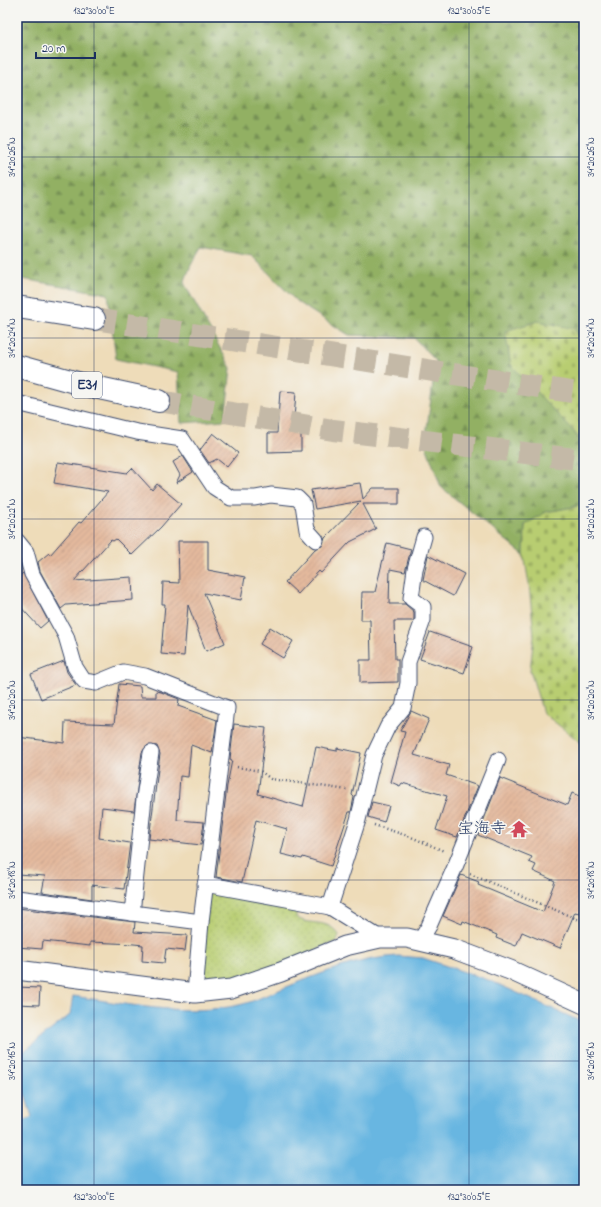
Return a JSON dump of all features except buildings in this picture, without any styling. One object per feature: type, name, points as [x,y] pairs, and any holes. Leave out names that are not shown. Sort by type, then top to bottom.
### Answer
[{"type":"highway","points":[[17,307],[94,318]]},
{"type":"highway","name":"E31","points":[[17,366],[85,385],[159,401]]},
{"type":"street","points":[[17,402],[137,432],[182,439],[214,487],[231,498],[255,498],[271,495],[297,498],[303,504],[307,530],[316,540]]},
{"type":"street","points":[[330,907],[358,820],[374,755],[388,726],[402,708],[408,683],[408,662],[422,620],[422,607],[411,598],[415,569],[424,537]]},
{"type":"street","points":[[17,541],[26,552],[32,574],[66,636],[74,667],[84,681],[96,683],[123,672],[145,676],[227,708],[205,884],[195,992]]},
{"type":"street","points":[[132,913],[144,798],[151,753]]},
{"type":"street","points":[[420,941],[429,926],[457,862],[498,760]]},
{"type":"street","points":[[205,884],[330,907],[380,938]]},
{"type":"street","points":[[17,898],[201,922]]},
{"type":"street","points":[[17,970],[195,992],[231,989],[281,972],[345,946],[380,938],[407,938],[454,949],[510,970],[584,1004]]},
{"type":"path","points":[[220,764],[260,771],[271,779],[365,792]]},
{"type":"path","points":[[358,820],[411,837],[457,862],[584,922]]},
{"type":"green space","points":[[17,17],[584,17],[584,348],[575,329],[575,433],[584,448],[584,505],[546,512],[525,525],[524,555],[441,487],[425,443],[436,361],[414,338],[349,335],[297,302],[252,256],[201,247],[191,265],[184,283],[231,368],[225,420],[181,423],[178,372],[116,359],[108,294],[17,278]]},
{"type":"green space","points":[[538,321],[575,329],[584,348],[584,448],[575,433],[511,365],[505,331]]},
{"type":"green space","points":[[584,505],[584,745],[543,713],[530,670],[534,636],[529,584],[524,555],[525,525],[546,512]]},
{"type":"green space","points":[[208,892],[297,905],[296,917],[307,922],[329,926],[339,935],[337,941],[248,979],[198,985]]},
{"type":"water","points":[[398,956],[423,958],[491,981],[584,1023],[584,1190],[17,1190],[17,1124],[32,1117],[17,1069],[17,1063],[23,1052],[70,1015],[73,996],[135,1006],[177,1010],[218,1008],[249,1002],[337,968],[367,960]]},
{"type":"tunnel","points":[[94,319],[584,394]]},
{"type":"tunnel","points":[[159,401],[333,430],[584,460]]},
{"type":"place","name":"宝海寺","points":[[519,829]]}]
